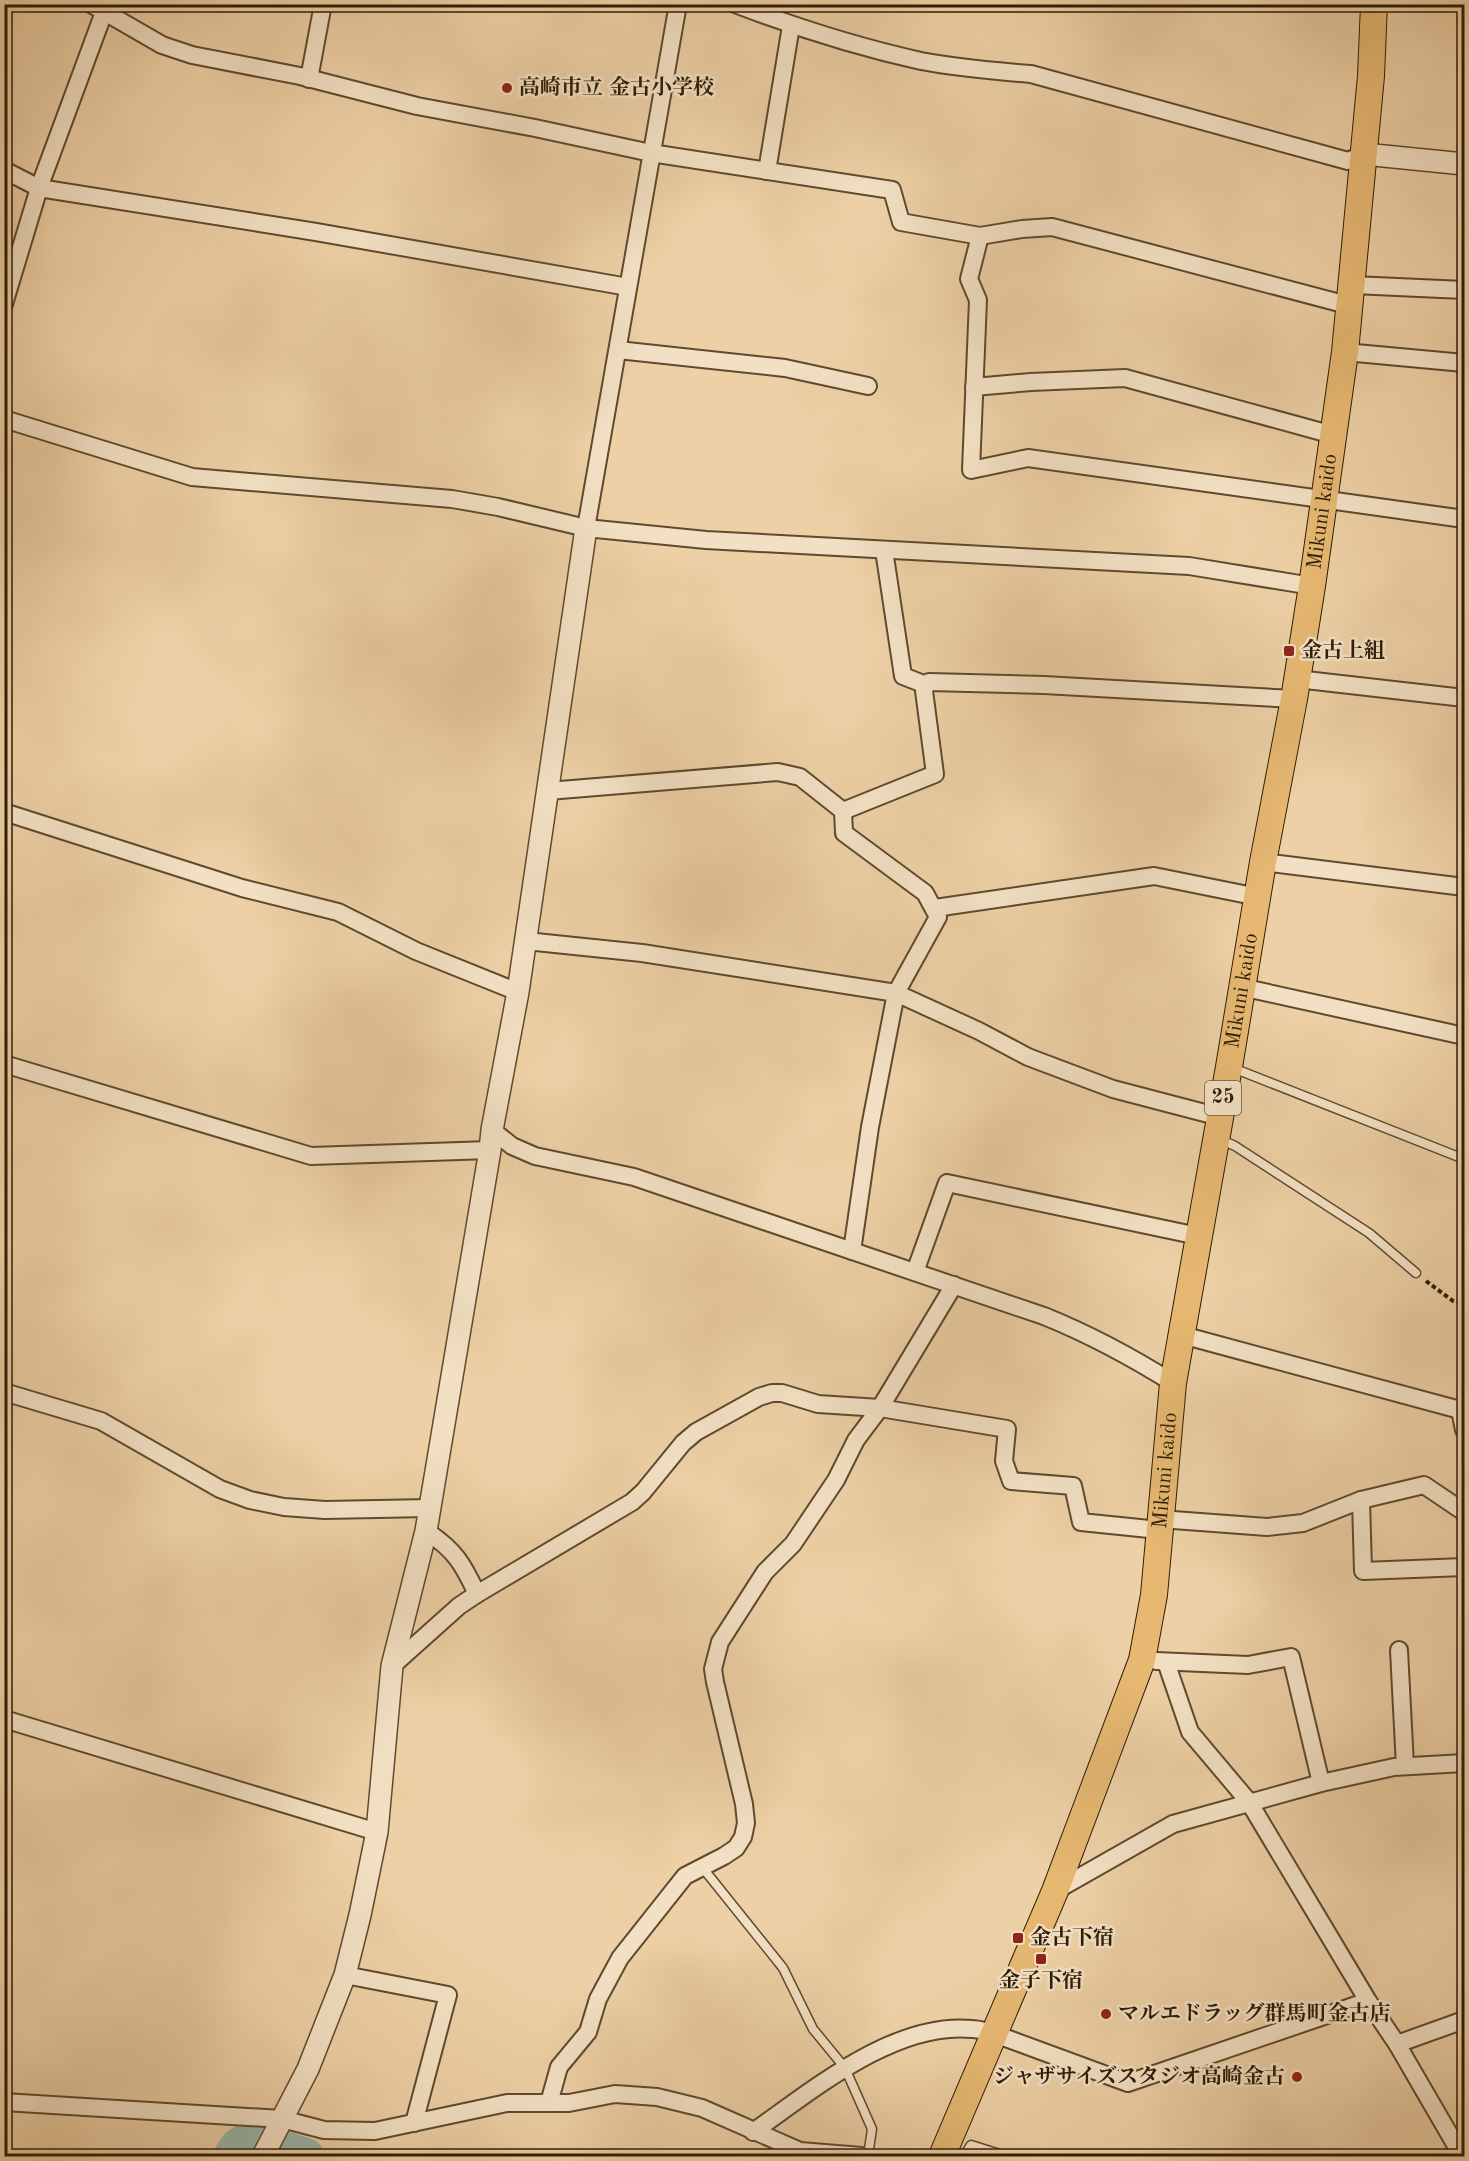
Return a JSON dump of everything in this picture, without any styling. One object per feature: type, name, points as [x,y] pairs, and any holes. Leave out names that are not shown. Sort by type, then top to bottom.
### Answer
[{"type":"main road","name":"Mikuni kaido","points":[[942,2157],[1154,1661],[1154,1594],[1173,1383],[1295,689],[1346,352],[1371,76],[1374,4]]},
{"type":"street","points":[[309,78],[322,4]]},
{"type":"street","points":[[263,2157],[308,2069],[345,1975],[377,1832],[392,1666],[430,1508],[518,992],[586,528],[678,4]]},
{"type":"street","points":[[735,4],[791,26],[921,61],[978,70],[1031,74],[1348,161],[1364,154],[1464,164]]},
{"type":"street","points":[[4,304],[39,188],[100,7],[162,45],[192,55],[309,78],[417,106],[651,153],[892,190],[901,222],[980,236],[1052,227],[1352,296],[1464,290]]},
{"type":"street","points":[[766,171],[791,26]]},
{"type":"street","points":[[4,170],[39,188],[315,231],[628,287]]},
{"type":"street","points":[[980,236],[969,279],[978,300],[971,470],[1028,458],[1464,519]]},
{"type":"street","points":[[618,350],[785,368],[868,386]]},
{"type":"street","points":[[1346,352],[1464,363]]},
{"type":"street","points":[[975,387],[1125,378],[1333,435]]},
{"type":"street","points":[[4,419],[192,477],[452,499],[498,507],[586,528],[706,540],[1189,566],[1312,586]]},
{"type":"street","points":[[884,550],[903,676],[926,685]]},
{"type":"street","points":[[843,811],[935,774],[924,692],[929,682],[1295,689],[1464,698]]},
{"type":"street","points":[[548,791],[778,772],[800,777],[843,811],[844,834],[925,893],[935,908],[938,917],[896,993],[870,1127],[852,1251]]},
{"type":"street","points":[[4,812],[242,888],[338,912],[416,951],[518,992]]},
{"type":"street","points":[[1263,862],[1464,887]]},
{"type":"street","points":[[935,908],[1154,876],[1258,897]]},
{"type":"street","points":[[526,941],[642,953],[896,993],[1039,1061],[1218,1128]]},
{"type":"street","points":[[1241,987],[1464,1036]]},
{"type":"street","points":[[4,1064],[311,1156],[491,1140],[536,1156],[634,1177],[954,1285],[1085,1332],[1125,1353],[1173,1383]]},
{"type":"street","points":[[915,1272],[947,1183],[1198,1236]]},
{"type":"street","points":[[549,2103],[559,2067],[588,2032],[598,1999],[620,1958],[685,1876],[736,1848],[742,1837],[746,1824],[744,1804],[712,1668],[715,1655],[720,1642],[765,1572],[793,1544],[836,1480],[856,1440],[880,1408],[954,1285]]},
{"type":"street","points":[[1182,1335],[1460,1410],[1464,1430]]},
{"type":"street","points":[[4,1392],[101,1420],[220,1489],[250,1500],[284,1507],[326,1510],[430,1508]]},
{"type":"street","points":[[392,1666],[459,1606],[632,1502],[683,1443],[696,1432],[759,1397],[772,1393],[782,1393],[818,1404],[880,1408],[1007,1429],[1005,1461],[1011,1481],[1073,1486],[1081,1522],[1266,1527],[1303,1523],[1361,1500],[1424,1485],[1464,1512]]},
{"type":"street","points":[[1361,1500],[1363,1571],[1464,1567]]},
{"type":"street","points":[[426,1531],[453,1552],[463,1564],[477,1594]]},
{"type":"street","points":[[1399,1650],[1405,1766]]},
{"type":"street","points":[[1320,1784],[1291,1657],[1248,1665],[1154,1661],[1190,1732],[1249,1802],[1368,2001],[1397,2044],[1461,2157]]},
{"type":"street","points":[[4,1719],[377,1832]]},
{"type":"street","points":[[1055,1891],[1173,1824],[1320,1784],[1405,1766],[1464,1763]]},
{"type":"street","points":[[345,1975],[448,1995],[414,2123]]},
{"type":"street","points":[[753,2132],[845,2068],[888,2044],[935,2031],[972,2028],[1128,2083],[1368,2001]]},
{"type":"street","points":[[1397,2044],[1464,2020]]},
{"type":"street","points":[[4,2102],[282,2119],[324,2130],[375,2131],[507,2103],[569,2103],[615,2094],[657,2097],[702,2108],[800,2151],[862,2157]]},
{"type":"lane","points":[[1229,1067],[1464,1159]]},
{"type":"lane","points":[[1218,1128],[1236,1146],[1362,1228],[1416,1274]]},
{"type":"lane","points":[[702,1867],[783,1968],[813,2029],[845,2068],[872,2130],[868,2157]]},
{"type":"lane","points":[[964,2157],[971,2145],[1006,2157]]},
{"type":"path","points":[[1416,1274],[1453,1301],[1464,1305]]},
{"type":"waterway","points":[[231,2156],[238,2146],[250,2138],[306,2156]]},
{"type":"place","name":"高崎市立 金古小学校","points":[[507,88]]},
{"type":"place","name":"金古上組","points":[[1289,651]]},
{"type":"place","name":"金古下宿","points":[[1018,1938]]},
{"type":"place","name":"金子下宿","points":[[1041,1959]]},
{"type":"place","name":"マルエドラッグ群馬町金古店","points":[[1106,2014]]},
{"type":"place","name":"ジャザサイズスタジオ高崎金古","points":[[1297,2077]]}]
